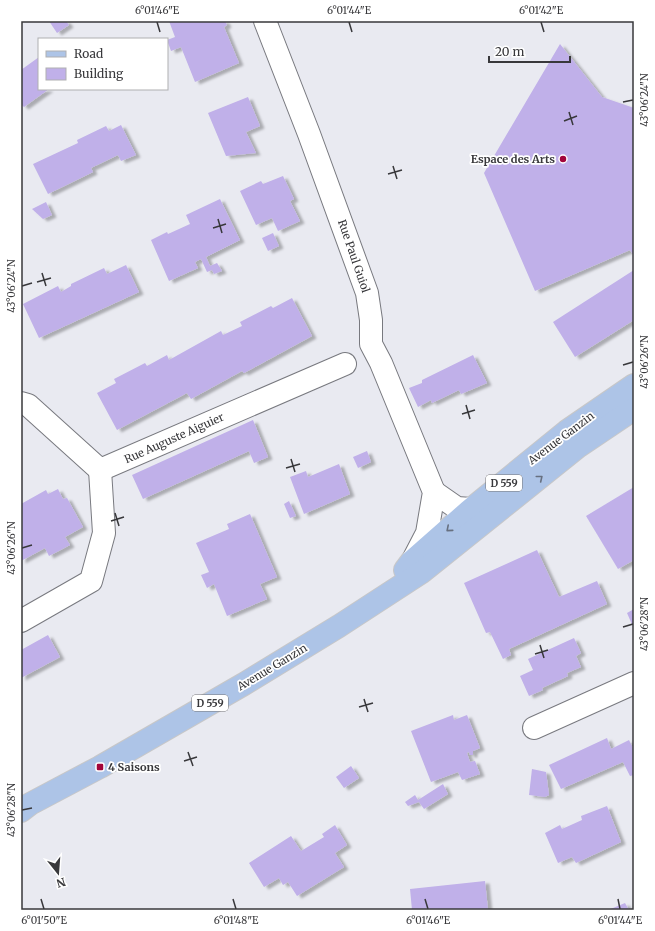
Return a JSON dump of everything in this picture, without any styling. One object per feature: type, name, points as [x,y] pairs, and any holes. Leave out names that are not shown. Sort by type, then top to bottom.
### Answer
[{"type":"main road","name":"Avenue Ganzin","points":[[386,594],[411,562],[470,510],[567,431],[634,385]]},
{"type":"main road","name":"Avenue Ganzin","points":[[24,808],[100,767],[244,684],[339,626],[422,572],[500,511],[579,446],[634,409]]},
{"type":"street","name":"Rue Paul Guiol","points":[[265,21],[368,293],[371,320],[371,344],[381,363],[434,492]]},
{"type":"street","name":"Rue Auguste Aiguier","points":[[100,470],[345,364]]},
{"type":"street","points":[[21,403],[28,405],[100,470],[104,533],[91,581],[21,621]]},
{"type":"street","points":[[411,562],[427,532],[434,492],[457,508],[500,511]]},
{"type":"street","points":[[534,728],[634,683]]},
{"type":"building","points":[[49,21],[66,21],[69,25],[57,33]]},
{"type":"building","points":[[169,21],[225,21],[227,25],[224,27],[239,63],[195,82],[181,47],[171,51],[168,40],[175,37]]},
{"type":"building","name":"Espace des Arts","points":[[560,44],[602,97],[634,108],[634,256],[630,250],[535,291],[484,173]]},
{"type":"building","points":[[38,58],[38,90],[48,90],[24,107],[21,104],[21,70]]},
{"type":"building","points":[[248,97],[260,126],[246,132],[256,153],[226,156],[208,113]]},
{"type":"building","points":[[121,125],[136,155],[121,161],[118,155],[91,168],[93,172],[48,194],[33,164],[78,143],[77,140],[106,126],[109,131]]},
{"type":"building","points":[[283,176],[294,199],[290,201],[300,221],[278,231],[272,218],[256,225],[240,191],[261,181],[263,184]]},
{"type":"building","points":[[220,199],[240,240],[206,257],[210,266],[217,263],[222,271],[214,274],[212,270],[207,272],[201,259],[195,262],[198,268],[169,281],[151,240],[167,232],[168,234],[190,224],[186,215]]},
{"type":"building","points":[[46,202],[52,215],[43,219],[32,209]]},
{"type":"building","points":[[273,233],[279,246],[268,251],[262,238]]},
{"type":"building","points":[[126,265],[139,292],[39,338],[23,304],[58,286],[61,292],[71,286],[71,284],[104,268],[107,274]]},
{"type":"building","points":[[634,270],[634,320],[575,357],[553,322]]},
{"type":"building","points":[[292,298],[312,336],[244,373],[242,371],[191,399],[187,393],[117,430],[97,393],[116,383],[114,379],[145,363],[147,366],[167,355],[169,360],[221,331],[223,335],[242,326],[240,322],[271,306],[273,308]]},
{"type":"building","points":[[473,355],[487,383],[461,394],[459,390],[432,403],[431,400],[418,407],[409,388],[422,383],[422,380]]},
{"type":"building","points":[[253,420],[268,457],[254,463],[249,451],[143,499],[132,475]]},
{"type":"building","points":[[367,451],[371,462],[358,468],[353,457]]},
{"type":"building","points":[[339,464],[350,494],[304,514],[290,477],[306,471],[308,477]]},
{"type":"building","points":[[634,487],[634,560],[618,569],[586,516]]},
{"type":"building","points":[[58,489],[63,499],[67,498],[83,527],[65,537],[70,545],[49,556],[45,548],[21,561],[21,504],[46,490],[48,494]]},
{"type":"building","points":[[289,501],[296,516],[290,518],[284,504]]},
{"type":"building","points":[[250,514],[277,577],[260,584],[267,599],[227,616],[214,584],[207,588],[201,575],[209,572],[196,543],[229,529],[227,524]]},
{"type":"building","points":[[537,550],[559,597],[597,581],[607,604],[509,649],[511,655],[503,659],[490,632],[486,633],[464,583]]},
{"type":"building","points":[[634,609],[634,629],[627,613]]},
{"type":"building","points":[[48,635],[60,657],[21,678],[21,650]]},
{"type":"building","points":[[574,638],[581,653],[576,656],[581,667],[567,673],[568,676],[542,688],[543,690],[529,696],[520,676],[533,670],[528,659]]},
{"type":"building","points":[[453,715],[454,720],[467,715],[480,748],[473,751],[473,755],[470,755],[469,752],[467,753],[470,762],[475,761],[480,774],[462,780],[458,772],[431,782],[411,731]]},
{"type":"building","points":[[607,738],[611,749],[629,740],[634,750],[634,775],[630,776],[623,762],[561,789],[549,765]]},
{"type":"building","points":[[351,766],[359,778],[344,788],[336,777]]},
{"type":"building","points":[[532,769],[546,772],[549,795],[545,797],[529,795]]},
{"type":"building","points":[[443,784],[448,794],[424,809],[419,802],[408,806],[405,802],[415,795],[418,800]]},
{"type":"building","points":[[607,806],[621,842],[576,863],[572,857],[558,863],[545,833],[560,825],[562,829],[582,820],[581,816]]},
{"type":"building","points":[[335,825],[347,845],[335,853],[344,867],[297,896],[288,882],[283,885],[279,878],[264,887],[249,863],[291,836],[301,851],[324,837],[322,834]]},
{"type":"building","points":[[485,881],[488,910],[412,910],[410,889]]},
{"type":"building","points":[[625,903],[629,910],[608,910],[613,908]]},
{"type":"place","name":"Espace des Arts","points":[[563,159]]},
{"type":"place","name":"4 Saisons","points":[[100,767]]}]
